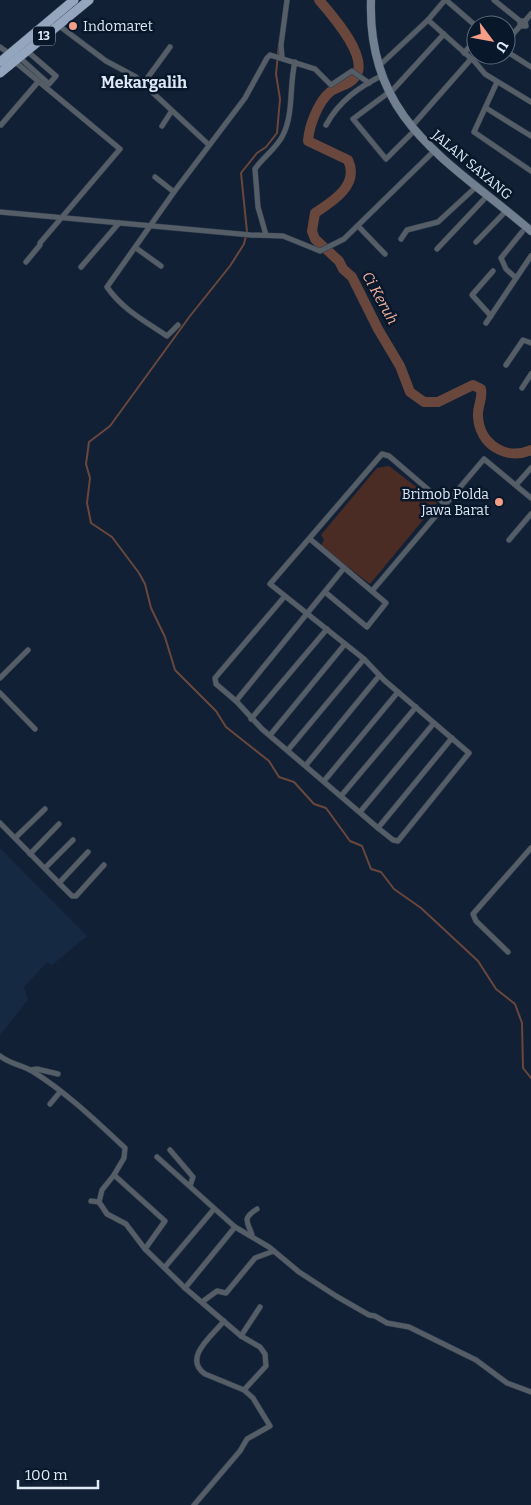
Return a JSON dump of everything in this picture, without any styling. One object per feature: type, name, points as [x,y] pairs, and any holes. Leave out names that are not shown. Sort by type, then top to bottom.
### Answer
[{"type":"highway","name":"13","points":[[0,62],[17,56],[89,0]]},
{"type":"highway","name":"13","points":[[0,73],[72,1]]},
{"type":"main road","name":"JALAN SAYANG","points":[[371,0],[371,19],[380,65],[388,93],[413,129],[434,151],[531,230]]},
{"type":"street","points":[[280,57],[287,0]]},
{"type":"street","points":[[380,65],[428,20],[446,0],[466,17]]},
{"type":"street","points":[[494,0],[531,31]]},
{"type":"street","points":[[516,31],[531,14]]},
{"type":"street","points":[[428,20],[464,53],[466,50]]},
{"type":"street","points":[[58,25],[81,44],[112,65],[130,73],[209,145]]},
{"type":"street","points":[[444,34],[388,93],[354,119],[386,160],[466,65]]},
{"type":"street","points":[[0,47],[56,76],[49,84],[17,56]]},
{"type":"street","points":[[143,84],[170,47]]},
{"type":"street","points":[[178,325],[167,336],[153,329],[129,310],[108,288],[174,192],[245,98],[267,58],[270,55],[280,57],[317,70],[331,85],[350,72],[357,73],[369,83]]},
{"type":"street","points":[[17,56],[38,82],[120,149],[26,262]]},
{"type":"street","points":[[516,57],[531,67]]},
{"type":"street","points":[[266,234],[258,207],[255,168],[284,135],[289,115],[291,78],[295,62]]},
{"type":"street","points":[[477,65],[485,74],[531,102]]},
{"type":"street","points":[[326,125],[342,103],[369,83],[384,75]]},
{"type":"street","points":[[1,125],[38,82]]},
{"type":"street","points":[[497,82],[474,132],[531,171]]},
{"type":"street","points":[[486,108],[531,136]]},
{"type":"street","points":[[162,126],[172,112]]},
{"type":"street","points":[[0,212],[283,236],[320,251],[344,239],[434,151]]},
{"type":"street","points":[[155,177],[174,192]]},
{"type":"street","points":[[401,239],[408,230],[438,222],[478,186]]},
{"type":"street","points":[[437,249],[488,195]]},
{"type":"street","points":[[476,242],[507,210]]},
{"type":"street","points":[[81,267],[119,223]]},
{"type":"street","points":[[358,226],[384,254]]},
{"type":"street","points":[[516,278],[506,269],[501,258],[522,232]]},
{"type":"street","points":[[136,248],[161,266]]},
{"type":"street","points":[[486,323],[531,256]]},
{"type":"street","points":[[491,316],[472,295],[493,271]]},
{"type":"street","points":[[506,365],[523,340],[531,344]]},
{"type":"street","points":[[522,388],[531,374]]},
{"type":"street","points":[[285,596],[215,678],[216,684],[378,828],[393,840],[400,839],[469,755],[468,752],[379,676],[364,659],[270,584],[382,454],[389,456],[445,504]]},
{"type":"street","points":[[372,590],[484,459],[531,498]]},
{"type":"street","points":[[517,486],[531,468]]},
{"type":"street","points":[[517,486],[531,473]]},
{"type":"street","points":[[509,540],[531,514]]},
{"type":"street","points":[[310,539],[372,590],[386,604],[367,627],[325,592]]},
{"type":"street","points":[[236,700],[344,568]]},
{"type":"street","points":[[252,718],[327,629]]},
{"type":"street","points":[[271,734],[345,644]]},
{"type":"street","points":[[0,678],[28,650]]},
{"type":"street","points":[[288,750],[364,659]]},
{"type":"street","points":[[306,765],[379,676]]},
{"type":"street","points":[[324,781],[398,692]]},
{"type":"street","points":[[0,693],[36,729]]},
{"type":"street","points":[[342,796],[416,707]]},
{"type":"street","points":[[360,812],[434,723]]},
{"type":"street","points":[[378,828],[452,738]]},
{"type":"street","points":[[15,838],[45,809]]},
{"type":"street","points":[[0,823],[72,896],[76,896],[104,865]]},
{"type":"street","points":[[30,854],[59,824]]},
{"type":"street","points":[[45,868],[73,840]]},
{"type":"street","points":[[508,952],[476,921],[473,914],[531,848]]},
{"type":"street","points":[[60,882],[88,852]]},
{"type":"street","points":[[0,1056],[30,1070],[60,1092],[84,1110],[125,1148],[124,1158],[102,1190],[99,1202],[107,1214],[126,1224],[158,1263],[185,1288],[241,1336],[260,1347],[266,1361],[262,1371],[244,1390]]},
{"type":"street","points":[[30,1070],[37,1069],[58,1074]]},
{"type":"street","points":[[50,1104],[60,1092]]},
{"type":"street","points":[[170,1150],[193,1177],[190,1186]]},
{"type":"street","points":[[157,1157],[235,1227],[252,1235],[299,1272],[358,1309],[387,1323],[409,1327],[476,1360],[507,1383],[531,1392]]},
{"type":"street","points":[[114,1175],[164,1219],[165,1224],[146,1249]]},
{"type":"street","points":[[91,1201],[99,1202]]},
{"type":"street","points":[[165,1268],[214,1209]]},
{"type":"street","points":[[252,1235],[246,1224],[247,1219],[257,1209]]},
{"type":"street","points":[[185,1288],[235,1227]]},
{"type":"street","points":[[202,1302],[216,1290],[226,1293],[255,1258],[274,1251]]},
{"type":"street","points":[[241,1336],[260,1307]]},
{"type":"street","points":[[194,1505],[240,1451],[247,1439],[270,1426],[253,1398],[244,1390],[209,1376],[200,1370],[196,1362],[197,1352],[224,1321]]},
{"type":"shaded area","points":[[389,466],[437,503],[370,584],[321,546],[324,540],[321,535],[377,468]]},
{"type":"shaded area","points":[[0,848],[87,936],[52,965],[47,962],[24,987],[28,1000],[0,1035]]},
{"type":"waterway","name":"Ci Keruh","points":[[319,0],[347,36],[353,47],[359,68],[353,79],[326,96],[318,108],[310,128],[308,141],[348,160],[351,169],[347,185],[342,192],[315,213],[312,231],[315,239],[339,261],[343,269],[352,277],[378,329],[400,366],[410,392],[424,402],[438,402],[473,385],[481,389],[478,416],[483,435],[489,442],[496,448],[512,453],[522,453],[531,450]]},
{"type":"waterway","points":[[279,44],[276,74],[280,99],[277,133],[241,173],[247,232],[244,244],[230,266],[190,316],[110,426],[89,442],[86,464],[90,478],[87,503],[91,523],[112,537],[139,573],[145,584],[151,608],[165,637],[175,670],[216,711],[226,727],[269,761],[279,777],[294,782],[314,804],[326,808],[350,841],[362,846],[371,869],[381,872],[394,889],[421,908],[478,961],[496,989],[515,1004],[522,1023],[523,1068],[531,1078]]},
{"type":"place","name":"Indomaret","points":[[73,26]]},
{"type":"place","name":"Brimob Polda Jawa Barat","points":[[499,502]]},
{"type":"district","name":"Mekargalih","points":[[144,82]]}]
